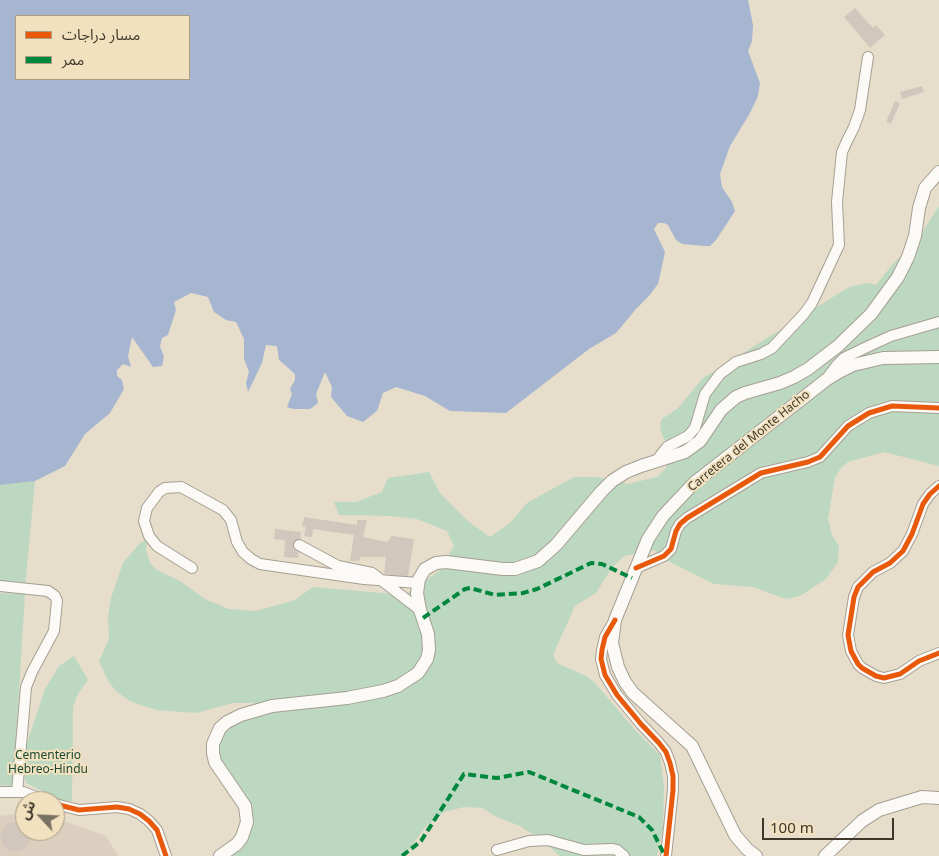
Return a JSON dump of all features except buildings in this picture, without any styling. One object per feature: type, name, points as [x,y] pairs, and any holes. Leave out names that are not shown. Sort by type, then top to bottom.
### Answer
[{"type":"main road","name":"Carretera del Monte Hacho","points":[[418,583],[425,569],[436,563],[457,563],[515,569],[538,561],[556,545],[582,513],[612,481],[626,472],[685,452],[700,441],[721,410],[736,397],[745,392],[780,383],[808,369],[838,346],[871,314],[898,278],[915,236],[919,208],[925,188],[939,172]]},
{"type":"main road","name":"Carretera del Monte Hacho","points":[[756,856],[746,849],[735,835],[692,746],[633,693],[624,682],[618,668],[612,643],[614,620],[655,526],[694,483],[826,380],[839,372],[868,361],[883,358],[939,357]]},
{"type":"main road","points":[[220,856],[237,844],[242,837],[247,822],[245,806],[215,762],[213,744],[220,728],[227,722],[256,709],[366,695],[383,691],[404,682],[418,673],[430,650],[428,634],[416,593],[418,583]]},
{"type":"main road","points":[[825,856],[862,821],[879,810],[922,798],[939,798]]},
{"type":"street","points":[[657,460],[666,447],[688,436],[694,428],[705,394],[720,374],[736,362],[761,354],[772,348],[803,316],[812,303],[839,245],[837,202],[842,152],[854,128],[860,110],[868,57]]},
{"type":"street","points":[[826,380],[844,358],[891,336],[939,322]]},
{"type":"street","points":[[636,568],[664,556],[671,549],[676,531],[687,518],[761,473],[808,462],[820,457],[848,426],[868,413],[892,406],[939,408]]},
{"type":"street","points":[[939,486],[923,504],[912,534],[903,551],[890,563],[873,572],[858,587],[854,597],[848,636],[850,651],[858,664],[876,676],[884,678],[900,674],[919,661],[939,653]]},
{"type":"street","points":[[192,568],[157,546],[149,536],[144,521],[147,508],[159,492],[165,488],[180,487],[223,510],[231,520],[237,542],[243,552],[260,564],[271,567],[418,583]]},
{"type":"street","points":[[299,545],[338,566],[372,573],[420,610]]},
{"type":"street","points":[[325,573],[328,560]]},
{"type":"street","points":[[0,586],[48,591],[52,593],[57,601],[54,631],[26,687],[17,791]]},
{"type":"street","points":[[614,620],[605,637],[602,650],[601,659],[605,675],[618,695],[663,748],[670,762],[673,790],[666,856]]},
{"type":"street","points":[[0,792],[15,792]]},
{"type":"street","points":[[65,807],[87,811],[117,807],[129,809],[140,814],[156,830],[166,856]]},
{"type":"street","points":[[497,850],[528,841],[548,840],[584,850],[613,849],[624,856]]},
{"type":"shaded area","points":[[15,814],[15,841],[65,841],[65,822],[106,836],[118,856],[0,856],[0,816]]},
{"type":"green space","points":[[939,206],[939,466],[884,452],[848,462],[841,468],[835,477],[828,519],[832,535],[839,546],[838,562],[826,579],[800,596],[786,599],[753,587],[714,584],[668,561],[654,550],[624,556],[611,569],[596,593],[575,606],[553,655],[557,663],[586,676],[595,683],[637,732],[660,755],[664,787],[663,828],[657,856],[560,856],[520,826],[497,817],[482,808],[464,807],[444,812],[425,827],[405,856],[222,856],[232,848],[248,801],[238,784],[222,765],[218,751],[218,742],[237,722],[264,707],[252,703],[233,703],[196,713],[157,710],[128,700],[116,691],[108,681],[99,661],[109,639],[108,617],[111,598],[123,563],[139,544],[147,539],[146,550],[150,563],[157,570],[180,581],[205,599],[229,609],[255,611],[267,608],[295,600],[313,587],[405,595],[439,571],[454,546],[447,531],[417,519],[390,516],[339,515],[334,502],[356,502],[382,492],[388,478],[429,472],[440,493],[469,522],[490,537],[510,523],[527,503],[574,477],[597,477],[627,484],[657,477],[666,468],[671,453],[661,432],[660,424],[662,419],[678,408],[703,378],[849,287],[867,283],[876,285],[891,266],[917,240]]},
{"type":"green space","points":[[35,481],[25,587],[0,586],[0,485]]},
{"type":"green space","points":[[0,593],[25,594],[13,786],[0,785]]},
{"type":"green space","name":"Cementerio Hebreo-Hindu","points":[[74,656],[88,680],[78,694],[73,706],[72,801],[65,802],[65,791],[42,791],[26,783],[24,776],[25,749],[45,689],[59,666]]},
{"type":"water","points":[[0,0],[748,0],[753,25],[752,41],[748,51],[760,83],[758,96],[730,146],[720,174],[722,187],[732,202],[735,211],[710,246],[682,244],[676,240],[668,225],[658,223],[654,229],[665,252],[658,284],[648,297],[616,333],[589,349],[506,413],[450,411],[425,396],[396,387],[383,393],[377,411],[363,422],[347,416],[331,397],[332,387],[325,372],[316,394],[318,403],[310,409],[287,407],[292,394],[290,389],[295,380],[295,374],[279,360],[277,346],[266,345],[262,363],[248,392],[246,383],[249,372],[244,359],[244,339],[236,322],[226,320],[214,312],[208,297],[191,293],[174,302],[176,310],[168,335],[162,338],[160,347],[164,356],[162,366],[153,367],[132,337],[128,356],[131,367],[123,364],[117,370],[117,376],[122,380],[124,389],[110,413],[85,434],[65,466],[35,481],[0,485]]},
{"type":"marked path","points":[[423,618],[465,589],[470,588],[495,595],[523,593],[537,589],[591,563],[602,564],[632,578]]},
{"type":"marked path","points":[[402,856],[421,841],[464,774],[497,778],[529,772],[639,817],[652,830],[665,856]]},
{"type":"cycle path","points":[[636,568],[664,556],[671,549],[680,524],[687,518],[761,473],[808,462],[820,457],[848,426],[869,413],[892,406],[939,408]]},
{"type":"cycle path","points":[[939,486],[923,504],[912,534],[903,551],[890,563],[873,572],[858,587],[854,597],[848,635],[851,651],[858,664],[876,676],[884,678],[900,674],[919,661],[939,653]]},
{"type":"cycle path","points":[[615,620],[605,637],[602,650],[601,659],[605,675],[617,695],[666,752],[673,776],[666,856]]},
{"type":"cycle path","points":[[65,806],[79,810],[117,807],[129,809],[140,814],[157,830],[166,856]]}]
